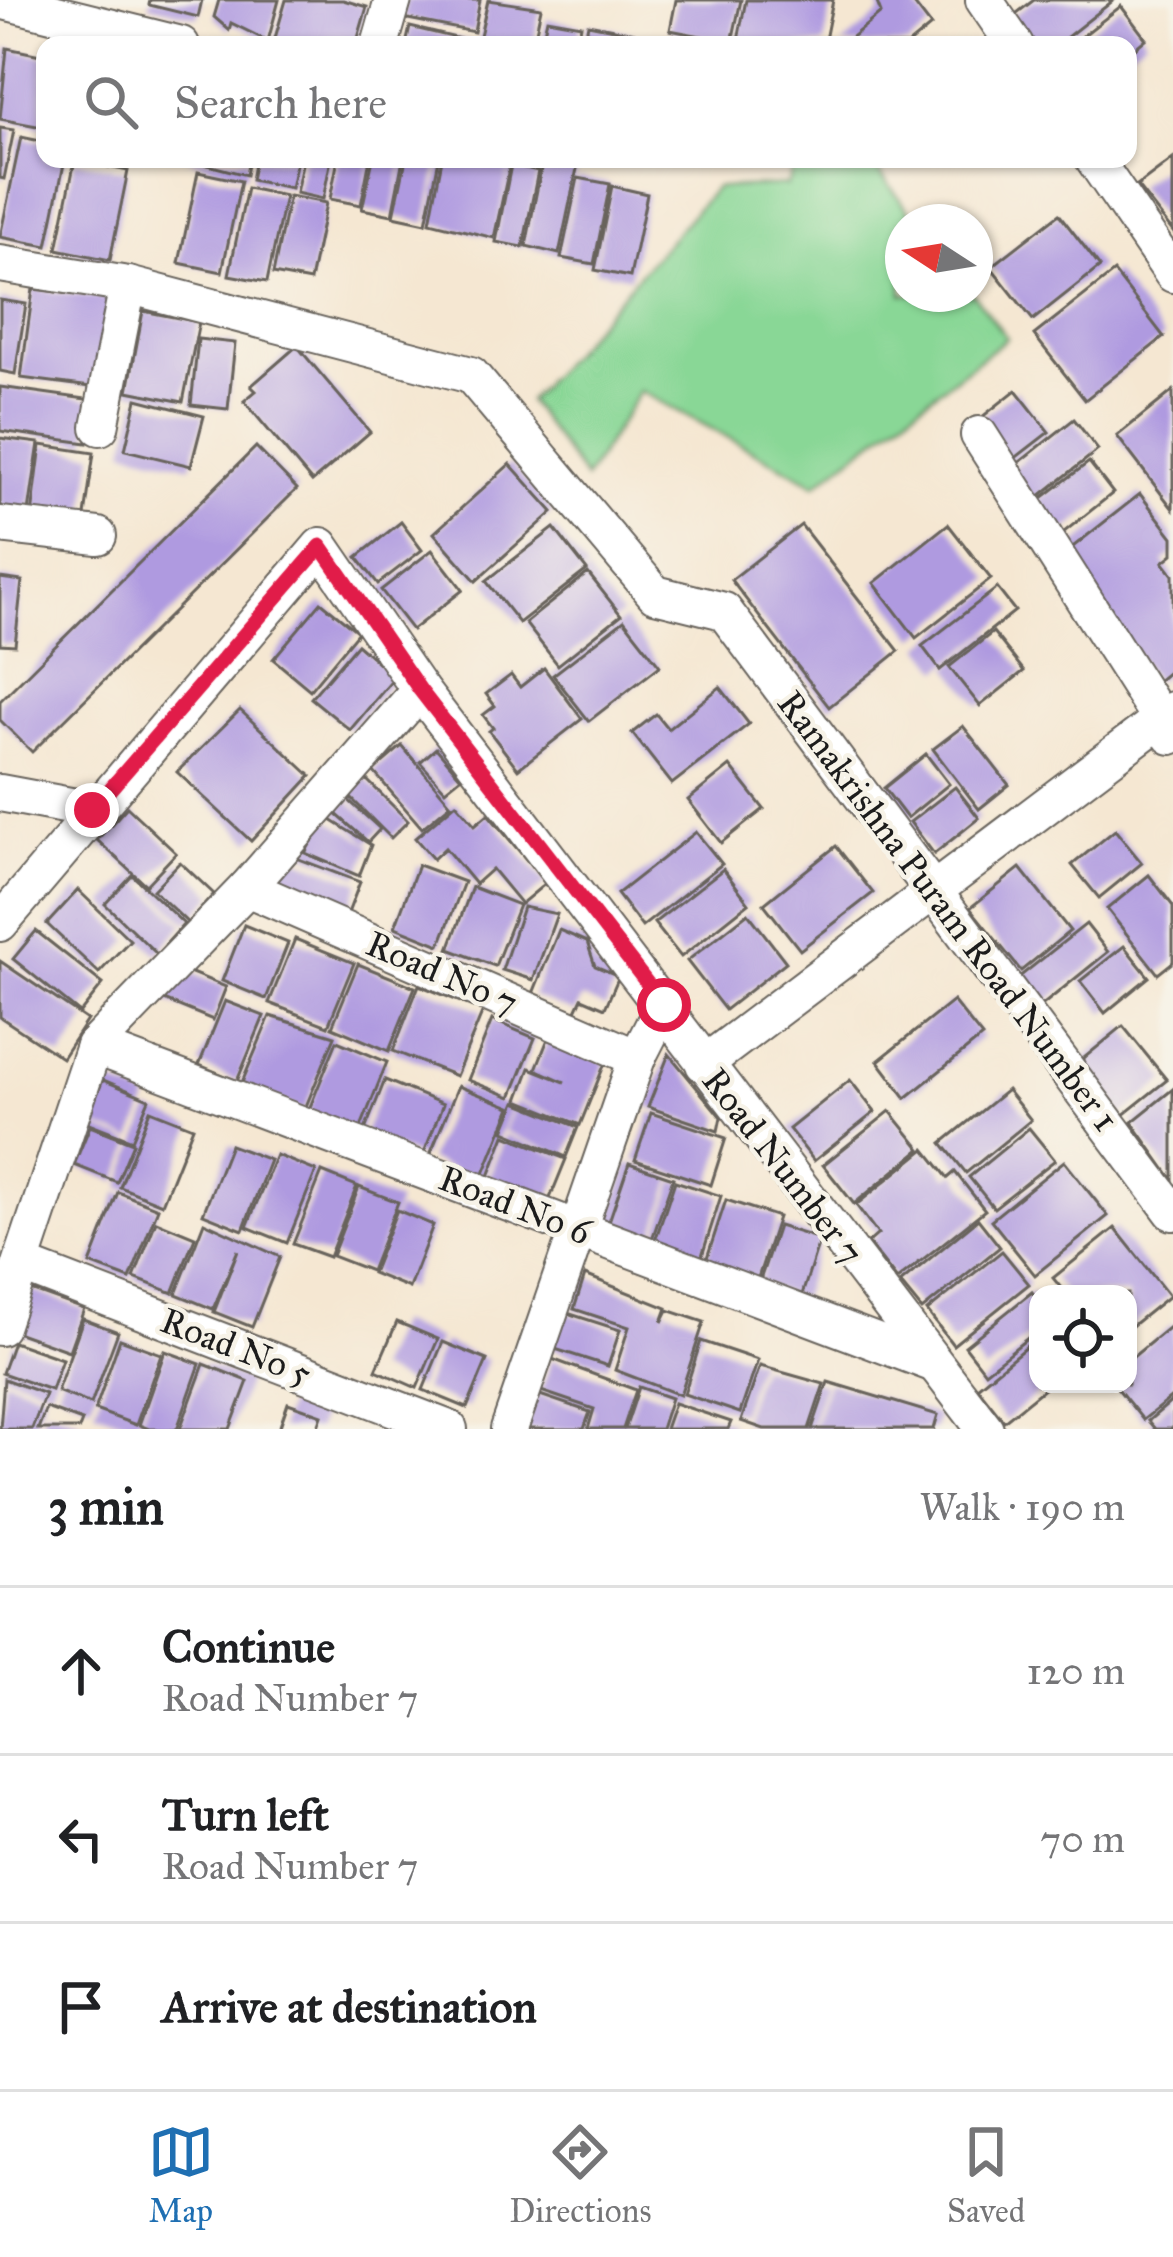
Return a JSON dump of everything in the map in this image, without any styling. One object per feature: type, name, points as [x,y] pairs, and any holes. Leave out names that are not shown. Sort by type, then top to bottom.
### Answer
[{"type":"street","points":[[0,0],[145,36]]},
{"type":"street","points":[[383,36],[393,0]]},
{"type":"street","points":[[984,0],[1009,36]]},
{"type":"street","points":[[1100,168],[1173,274]]},
{"type":"street","points":[[0,264],[128,285],[100,427]]},
{"type":"street","name":"Ramakrishna Puram Road Number 1","points":[[128,285],[471,375],[655,594],[724,611],[1173,1212]]},
{"type":"street","points":[[704,1064],[933,891],[1168,724],[979,435]]},
{"type":"street","points":[[0,525],[98,536]]},
{"type":"street","name":"Road Number 7","points":[[0,923],[321,546],[420,690],[664,1005],[977,1424]]},
{"type":"street","points":[[0,1327],[94,1046],[247,888],[420,690]]},
{"type":"street","points":[[0,793],[92,810]]},
{"type":"street","name":"Road No 7","points":[[247,888],[638,1058]]},
{"type":"street","points":[[509,1429],[638,1058],[664,1005]]},
{"type":"street","name":"Road No 6","points":[[94,1046],[935,1364]]},
{"type":"street","name":"Road No 5","points":[[22,1265],[449,1429]]},
{"type":"green space","points":[[794,168],[876,168],[904,204],[885,204],[885,312],[987,312],[1007,338],[816,484],[640,391],[585,479],[528,401],[715,188],[787,185]]},
{"type":"building","points":[[150,0],[202,0],[198,17],[149,5]]},
{"type":"building","points":[[219,0],[279,0],[269,36],[258,36],[231,23],[229,30],[214,17]]},
{"type":"building","points":[[286,0],[343,0],[367,7],[359,36],[276,36]]},
{"type":"building","points":[[406,0],[480,0],[474,32],[403,18]]},
{"type":"building","points":[[488,0],[541,8],[535,36],[480,36]]},
{"type":"building","points":[[676,0],[741,0],[733,36],[670,30]]},
{"type":"building","points":[[746,0],[833,0],[826,36],[739,36]]},
{"type":"building","points":[[876,0],[911,0],[931,26],[919,36],[853,36],[881,13]]},
{"type":"building","points":[[1034,0],[1114,0],[1068,36],[1015,36],[1005,22]]},
{"type":"building","points":[[1121,6],[1146,39],[1137,46],[1137,36],[1083,36]]},
{"type":"building","points":[[547,19],[581,25],[579,36],[543,36]]},
{"type":"building","points":[[588,24],[634,33],[633,36],[586,36]]},
{"type":"building","points":[[410,27],[448,36],[408,36]]},
{"type":"building","points":[[7,48],[36,54],[36,126],[0,119]]},
{"type":"building","points":[[0,128],[14,130],[4,179],[0,178]]},
{"type":"building","points":[[21,137],[36,140],[36,168],[63,168],[47,246],[0,237]]},
{"type":"building","points":[[1173,159],[1173,232],[1137,186]]},
{"type":"building","points":[[73,168],[128,171],[110,260],[57,249]]},
{"type":"building","points":[[219,168],[247,168],[246,175]]},
{"type":"building","points":[[253,168],[295,168],[291,188],[251,180]]},
{"type":"building","points":[[301,168],[329,168],[323,199],[296,193]]},
{"type":"building","points":[[336,168],[368,168],[361,205],[330,199]]},
{"type":"building","points":[[371,168],[401,168],[392,215],[362,209]]},
{"type":"building","points":[[404,168],[437,168],[426,223],[394,216]]},
{"type":"building","points":[[440,168],[509,168],[494,238],[430,222]]},
{"type":"building","points":[[510,168],[538,171],[523,247],[496,242]]},
{"type":"building","points":[[541,168],[577,168],[559,254],[526,246]]},
{"type":"building","points":[[198,172],[241,181],[222,272],[179,263]]},
{"type":"building","points":[[578,178],[610,184],[594,264],[561,258]]},
{"type":"building","points":[[612,186],[647,194],[630,277],[595,270]]},
{"type":"building","points":[[247,188],[285,196],[267,282],[229,275]]},
{"type":"building","points":[[289,196],[326,203],[310,281],[273,274]]},
{"type":"building","points":[[1059,214],[1100,267],[1033,320],[993,265]]},
{"type":"building","points":[[1114,272],[1164,337],[1085,400],[1034,335]]},
{"type":"building","points":[[33,289],[111,299],[99,388],[21,378]]},
{"type":"building","points":[[0,300],[26,304],[15,374],[0,371]]},
{"type":"building","points":[[143,311],[199,322],[183,402],[128,391]]},
{"type":"building","points":[[198,339],[235,343],[228,409],[191,405]]},
{"type":"building","points":[[297,346],[370,432],[312,482],[244,401],[256,391],[251,386]]},
{"type":"building","points":[[0,387],[93,400],[87,443],[0,431]]},
{"type":"building","points":[[1016,390],[1049,432],[1009,463],[977,421]]},
{"type":"building","points":[[1173,391],[1173,509],[1117,436]]},
{"type":"building","points":[[137,399],[204,416],[191,466],[125,450]]},
{"type":"building","points":[[1074,419],[1098,450],[1030,504],[1006,473]]},
{"type":"building","points":[[0,438],[39,443],[29,512],[0,507]]},
{"type":"building","points":[[41,445],[94,453],[84,523],[32,515]]},
{"type":"building","points":[[256,447],[297,489],[32,752],[0,720],[0,701]]},
{"type":"building","points":[[1089,462],[1113,493],[1063,533],[1038,501]]},
{"type":"building","points":[[510,464],[553,512],[476,581],[434,533]]},
{"type":"building","points":[[1140,494],[1173,537],[1173,554],[1163,562],[1173,575],[1173,668],[1156,682],[1060,557]]},
{"type":"building","points":[[401,522],[422,550],[378,584],[357,557]]},
{"type":"building","points":[[948,524],[991,579],[916,638],[874,583]]},
{"type":"building","points":[[801,525],[899,651],[829,707],[731,580]]},
{"type":"building","points":[[554,528],[587,570],[519,623],[486,581]]},
{"type":"building","points":[[432,550],[463,590],[412,630],[381,590]]},
{"type":"building","points":[[588,573],[621,615],[558,665],[525,623]]},
{"type":"building","points":[[0,578],[22,581],[15,645],[0,644]]},
{"type":"building","points":[[997,588],[1015,611],[940,670],[922,646]]},
{"type":"building","points":[[321,602],[358,632],[310,690],[273,659]]},
{"type":"building","points":[[624,620],[660,666],[589,721],[553,675]]},
{"type":"building","points":[[993,632],[1024,671],[980,706],[949,667]]},
{"type":"building","points":[[357,644],[395,677],[350,730],[311,698]]},
{"type":"building","points":[[544,668],[582,719],[518,769],[489,731],[493,728],[483,715],[495,706],[486,694],[511,675],[520,687]]},
{"type":"building","points":[[720,687],[749,724],[672,784],[632,733],[656,714],[668,729]]},
{"type":"building","points":[[240,710],[311,776],[251,841],[177,772]]},
{"type":"building","points":[[963,726],[1009,785],[979,809],[933,749]]},
{"type":"building","points":[[402,746],[451,804],[422,828],[373,771]]},
{"type":"building","points":[[436,748],[461,777],[445,790],[420,762]]},
{"type":"building","points":[[926,754],[949,784],[907,818],[884,788]]},
{"type":"building","points":[[730,766],[764,809],[721,843],[688,800]]},
{"type":"building","points":[[365,778],[408,821],[391,838],[348,795]]},
{"type":"building","points":[[955,787],[979,818],[934,854],[910,822]]},
{"type":"building","points":[[347,799],[380,829],[368,842],[335,813]]},
{"type":"building","points":[[456,803],[475,825],[488,814],[546,883],[521,904],[492,869],[475,884],[445,848],[433,859],[415,838]]},
{"type":"building","points":[[127,807],[176,853],[146,885],[97,840]]},
{"type":"building","points":[[326,817],[371,845],[359,876],[305,853]]},
{"type":"building","points":[[1115,830],[1142,863],[1099,898],[1072,865]]},
{"type":"building","points":[[696,832],[722,864],[642,927],[617,894]]},
{"type":"building","points":[[836,846],[873,893],[800,950],[764,904]]},
{"type":"building","points":[[288,855],[360,882],[348,913],[276,886]]},
{"type":"building","points":[[180,862],[214,894],[188,923],[153,890]]},
{"type":"building","points":[[418,865],[464,882],[440,945],[395,927]]},
{"type":"building","points":[[1020,868],[1070,931],[1021,971],[970,908]]},
{"type":"building","points":[[723,869],[749,903],[681,957],[654,923]]},
{"type":"building","points":[[132,875],[184,924],[157,954],[105,904]]},
{"type":"building","points":[[1149,875],[1173,906],[1173,962],[1158,974],[1107,909]]},
{"type":"building","points":[[472,887],[519,905],[495,966],[449,949]]},
{"type":"building","points":[[78,890],[130,940],[99,973],[47,924]]},
{"type":"building","points":[[523,907],[557,914],[533,980],[502,970]]},
{"type":"building","points":[[748,913],[786,962],[725,1010],[687,961]]},
{"type":"building","points":[[1086,924],[1108,952],[1040,1007],[1018,978]]},
{"type":"building","points":[[244,925],[288,943],[266,999],[222,981]]},
{"type":"building","points":[[559,930],[587,942],[595,966],[619,976],[605,1008],[582,998],[575,1013],[532,996]]},
{"type":"building","points":[[36,931],[103,984],[80,1013],[13,959]]},
{"type":"building","points":[[295,939],[354,963],[328,1026],[269,1003]]},
{"type":"building","points":[[1124,946],[1149,977],[1105,1013],[1080,981]]},
{"type":"building","points":[[0,961],[87,1020],[62,1058],[0,1017]]},
{"type":"building","points":[[358,964],[415,987],[389,1051],[332,1027]]},
{"type":"building","points":[[177,967],[226,987],[213,1020],[164,1000]]},
{"type":"building","points":[[419,985],[483,1011],[456,1076],[393,1051]]},
{"type":"building","points":[[225,1001],[264,1016],[237,1081],[199,1065]]},
{"type":"building","points":[[953,1001],[982,1037],[906,1098],[878,1061]]},
{"type":"building","points":[[270,1016],[335,1036],[304,1111],[241,1085]]},
{"type":"building","points":[[492,1020],[535,1038],[511,1097],[468,1080]]},
{"type":"building","points":[[1123,1026],[1167,1080],[1122,1116],[1079,1062]]},
{"type":"building","points":[[548,1039],[605,1063],[580,1125],[518,1100],[530,1068],[565,1082],[536,1069]]},
{"type":"building","points":[[337,1041],[387,1062],[359,1132],[308,1112]]},
{"type":"building","points":[[669,1054],[721,1117],[718,1131],[648,1107]]},
{"type":"building","points":[[103,1080],[149,1099],[132,1140],[86,1122]]},
{"type":"building","points":[[385,1080],[443,1104],[422,1158],[363,1135]]},
{"type":"building","points":[[850,1080],[875,1112],[814,1161],[789,1129]]},
{"type":"building","points":[[458,1086],[511,1107],[481,1181],[428,1160]]},
{"type":"building","points":[[1173,1089],[1173,1180],[1132,1122]]},
{"type":"building","points":[[1007,1090],[1031,1120],[966,1173],[942,1143]]},
{"type":"building","points":[[516,1102],[578,1127],[566,1157],[504,1131]]},
{"type":"building","points":[[150,1110],[193,1127],[162,1204],[120,1187]]},
{"type":"building","points":[[890,1111],[921,1149],[854,1204],[823,1165]]},
{"type":"building","points":[[651,1113],[726,1138],[711,1185],[635,1160]]},
{"type":"building","points":[[90,1126],[133,1143],[117,1182],[74,1165]]},
{"type":"building","points":[[1029,1128],[1055,1160],[994,1208],[969,1177]]},
{"type":"building","points":[[505,1135],[566,1159],[546,1208],[486,1184]]},
{"type":"building","points":[[230,1145],[270,1160],[243,1230],[203,1214]]},
{"type":"building","points":[[925,1149],[948,1178],[955,1172],[985,1210],[897,1280],[868,1243],[878,1234],[856,1205]]},
{"type":"building","points":[[276,1155],[316,1171],[287,1243],[247,1227]]},
{"type":"building","points":[[1064,1161],[1108,1216],[1035,1275],[991,1220]]},
{"type":"building","points":[[629,1163],[673,1178],[650,1245],[606,1230]]},
{"type":"building","points":[[322,1172],[357,1186],[329,1257],[293,1244]]},
{"type":"building","points":[[675,1181],[721,1196],[700,1262],[653,1247]]},
{"type":"building","points":[[359,1187],[398,1202],[371,1271],[332,1256]]},
{"type":"building","points":[[118,1192],[158,1208],[130,1279],[90,1264]]},
{"type":"building","points":[[726,1200],[778,1217],[756,1284],[704,1267]]},
{"type":"building","points":[[397,1210],[433,1225],[409,1288],[372,1273]]},
{"type":"building","points":[[978,1219],[1000,1247],[922,1310],[900,1283]]},
{"type":"building","points":[[156,1221],[195,1237],[173,1293],[134,1278]]},
{"type":"building","points":[[204,1222],[280,1257],[252,1327],[214,1312],[238,1250],[213,1309],[176,1294]]},
{"type":"building","points":[[778,1226],[820,1239],[801,1298],[759,1283]]},
{"type":"building","points":[[1115,1228],[1169,1296],[1137,1322],[1137,1285],[1059,1285],[1053,1278]]},
{"type":"building","points":[[1002,1251],[1029,1284],[953,1345],[927,1311]]},
{"type":"building","points":[[585,1275],[667,1308],[662,1322],[668,1310],[704,1322],[680,1395],[615,1370],[629,1327],[574,1309]]},
{"type":"building","points":[[28,1289],[84,1309],[69,1351],[13,1331]]},
{"type":"building","points":[[1029,1294],[1029,1337],[985,1372],[965,1346]]},
{"type":"building","points":[[564,1312],[620,1330],[608,1366],[552,1348]]},
{"type":"building","points":[[83,1319],[118,1332],[91,1404],[57,1391]]},
{"type":"building","points":[[397,1322],[438,1339],[417,1388],[376,1370]]},
{"type":"building","points":[[1173,1324],[1173,1396],[1143,1420],[1121,1393],[1137,1393],[1137,1354]]},
{"type":"building","points":[[120,1339],[161,1354],[136,1425],[95,1410]]},
{"type":"building","points":[[701,1341],[758,1360],[740,1413],[684,1394]]},
{"type":"building","points":[[13,1342],[62,1359],[51,1390],[2,1373]]},
{"type":"building","points":[[443,1342],[487,1360],[467,1408],[423,1390]]},
{"type":"building","points":[[1029,1344],[1029,1393],[1039,1393],[1004,1421],[977,1387]]},
{"type":"building","points":[[165,1351],[200,1364],[177,1429],[149,1429],[139,1425]]},
{"type":"building","points":[[552,1359],[636,1390],[623,1429],[588,1429],[594,1409],[541,1391]]},
{"type":"building","points":[[204,1364],[248,1381],[230,1429],[180,1429]]},
{"type":"building","points":[[760,1366],[824,1384],[809,1429],[764,1429],[741,1421]]},
{"type":"building","points":[[4,1379],[45,1394],[32,1429],[0,1429]]},
{"type":"building","points":[[828,1382],[938,1415],[934,1429],[812,1429]]},
{"type":"building","points":[[639,1387],[671,1398],[661,1429],[625,1429]]},
{"type":"building","points":[[537,1394],[590,1412],[584,1429],[525,1429]]},
{"type":"building","points":[[1173,1400],[1173,1429],[1155,1429],[1148,1421]]},
{"type":"building","points":[[288,1403],[322,1415],[317,1429],[279,1429]]},
{"type":"building","points":[[674,1403],[731,1422],[728,1429],[665,1429]]},
{"type":"building","points":[[46,1408],[82,1421],[79,1429],[38,1429]]},
{"type":"route","points":[[92,810],[321,546],[420,690],[664,1005]]}]
